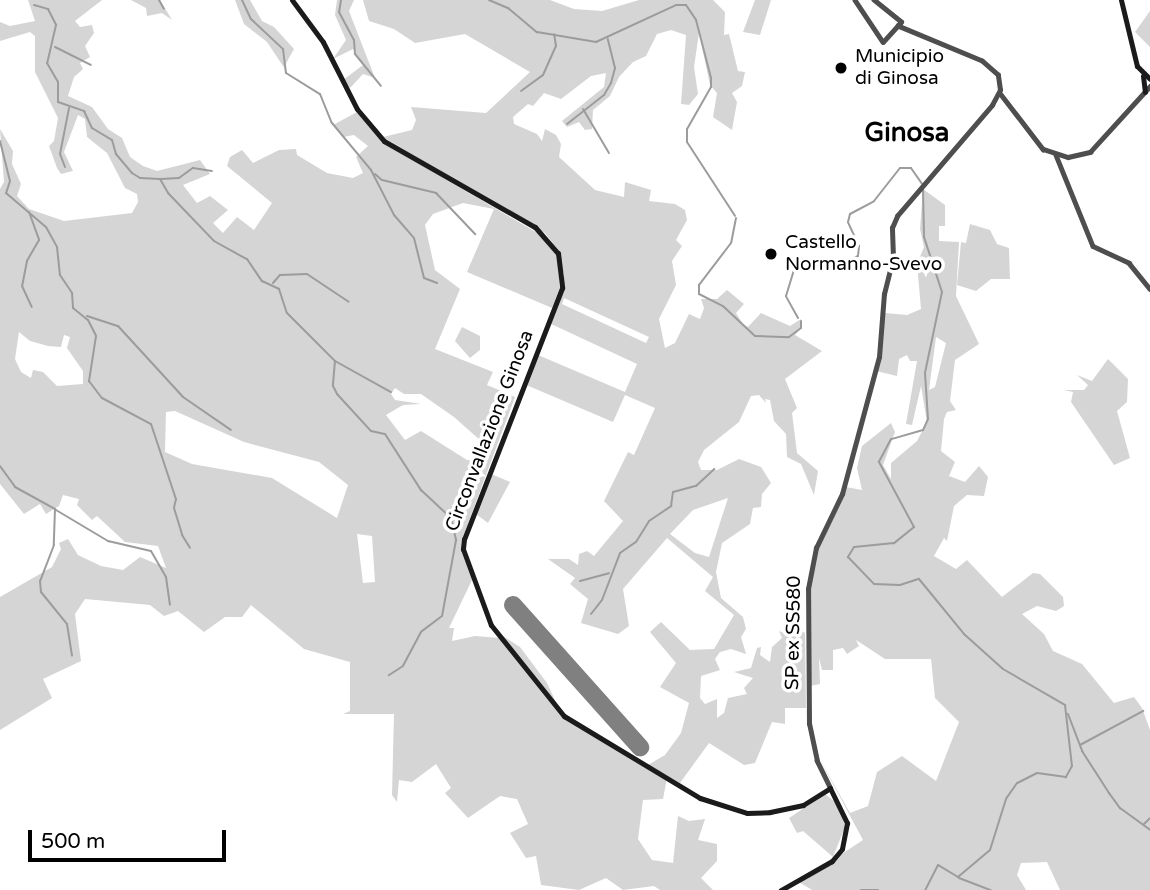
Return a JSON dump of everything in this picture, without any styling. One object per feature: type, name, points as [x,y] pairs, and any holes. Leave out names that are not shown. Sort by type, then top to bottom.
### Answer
[{"type":"main road","name":"Circonvallazione Ginosa","points":[[292,0],[323,42],[357,110],[384,141],[535,228],[552,242],[562,264],[557,302],[464,539],[471,577],[491,625],[560,712],[700,798],[747,813],[770,812],[803,805],[830,788]]},
{"type":"main road","points":[[1121,0],[1134,57],[1148,81],[1145,92]]},
{"type":"main road","name":"SP ex SS580","points":[[781,890],[832,861],[842,849],[847,823],[830,788]]},
{"type":"street","points":[[874,0],[900,26],[982,61],[1000,79],[1000,92],[1043,149],[1056,155],[1090,152],[1145,92]]},
{"type":"street","points":[[859,2],[883,42],[900,26]]},
{"type":"street","name":"SP ex SS580","points":[[830,788],[817,761],[809,724],[808,589],[816,548],[849,469],[879,357],[884,304],[893,258],[892,228],[909,201],[1000,92]]},
{"type":"street","points":[[1056,155],[1093,246],[1129,263],[1150,289]]},
{"type":"shaded area","points":[[28,0],[102,0],[75,21],[80,27],[92,25],[94,33],[85,46],[90,57],[80,63],[83,69],[74,77],[68,96],[92,107],[108,129],[122,138],[130,157],[143,166],[157,171],[200,160],[210,174],[183,185],[197,203],[210,196],[228,210],[213,223],[223,233],[237,217],[254,230],[272,203],[227,166],[230,157],[242,150],[253,163],[279,150],[296,149],[297,155],[327,173],[353,178],[363,173],[356,157],[368,146],[354,135],[343,137],[333,125],[357,112],[397,151],[546,238],[557,254],[560,288],[552,308],[467,272],[494,209],[463,203],[433,214],[425,225],[435,270],[460,289],[435,349],[493,372],[487,385],[515,397],[463,537],[472,580],[449,628],[454,628],[452,641],[475,636],[500,638],[562,715],[667,778],[663,799],[643,800],[638,839],[652,860],[673,863],[678,816],[689,821],[705,819],[698,840],[717,844],[717,861],[701,878],[713,890],[660,890],[654,886],[623,890],[606,878],[579,890],[541,885],[536,856],[526,858],[510,833],[528,824],[517,799],[500,796],[468,818],[445,793],[451,788],[436,764],[412,782],[399,780],[397,802],[392,795],[394,714],[343,714],[350,711],[350,662],[304,649],[251,605],[242,617],[225,617],[204,632],[178,611],[164,616],[150,605],[85,599],[75,614],[81,661],[43,679],[52,698],[0,730],[0,597],[52,567],[61,549],[59,543],[68,539],[78,555],[101,566],[123,570],[140,557],[166,568],[158,546],[125,542],[97,516],[92,520],[77,505],[79,499],[63,495],[59,506],[46,514],[40,504],[24,514],[0,484],[0,189],[4,182],[0,129],[13,151],[12,164],[21,184],[17,196],[29,209],[64,221],[132,213],[138,202],[137,194],[125,188],[107,153],[87,137],[85,119],[78,115],[64,152],[73,171],[61,174],[57,168],[49,146],[54,141],[58,118],[35,72],[35,36],[30,32],[0,41],[0,22],[10,26],[35,21]],"holes":[[[19,332],[30,341],[48,346],[61,347],[64,335],[70,337],[67,348],[83,371],[83,384],[57,386],[43,372],[33,370],[31,378],[21,372],[15,359]],[[395,388],[404,394],[421,394],[454,417],[481,441],[486,453],[482,461],[467,460],[421,431],[405,440],[386,415],[403,405],[421,404],[395,400],[391,394]],[[175,411],[244,442],[319,462],[348,485],[337,518],[272,478],[192,464],[165,452],[166,412]],[[357,534],[372,536],[375,582],[363,583]]]},
{"type":"shaded area","points":[[131,0],[160,0],[172,20],[162,13],[147,16],[146,8]]},
{"type":"shaded area","points":[[235,0],[250,0],[262,21],[274,27],[294,49],[284,67],[291,78],[267,42],[244,24]]},
{"type":"shaded area","points":[[337,0],[354,0],[349,11],[375,78],[363,74],[350,88],[343,80],[363,65],[353,49],[333,59],[346,40],[335,15]]},
{"type":"shaded area","points":[[363,0],[550,0],[574,9],[602,11],[639,0],[713,0],[725,12],[724,35],[729,34],[738,71],[745,72],[742,86],[732,93],[737,102],[732,130],[713,117],[717,93],[710,85],[699,33],[694,67],[698,94],[689,105],[681,104],[686,35],[671,30],[657,34],[646,56],[633,62],[619,77],[610,96],[593,110],[592,129],[585,130],[579,122],[567,127],[562,121],[604,87],[606,73],[591,76],[561,99],[544,93],[533,106],[528,104],[513,117],[514,124],[537,134],[542,141],[545,129],[556,135],[561,144],[559,157],[595,190],[624,197],[625,182],[651,190],[649,201],[675,204],[685,210],[687,220],[676,240],[682,246],[672,261],[676,285],[659,319],[665,348],[675,343],[689,314],[700,319],[704,308],[701,299],[717,299],[727,290],[744,304],[736,313],[743,324],[748,327],[761,313],[790,326],[801,319],[802,327],[795,335],[822,351],[785,379],[797,408],[792,413],[797,453],[818,471],[814,495],[801,464],[787,457],[786,434],[774,421],[770,400],[765,399],[766,403],[759,395],[751,396],[739,422],[704,450],[698,462],[701,470],[717,470],[739,459],[761,467],[771,483],[762,494],[761,507],[753,508],[750,524],[722,543],[716,572],[721,598],[743,617],[746,629],[741,637],[746,654],[731,649],[720,652],[715,659],[720,670],[701,676],[700,698],[705,704],[717,699],[717,718],[724,713],[728,698],[747,694],[744,688],[753,678],[734,672],[751,668],[757,648],[761,647],[760,655],[770,662],[772,647],[782,638],[779,631],[786,634],[789,625],[793,625],[805,633],[806,708],[785,708],[785,724],[772,722],[755,763],[744,765],[709,743],[680,783],[648,765],[665,755],[681,733],[689,703],[660,687],[676,663],[650,632],[661,622],[690,650],[714,649],[734,615],[705,591],[713,577],[667,538],[623,589],[629,626],[618,634],[581,623],[588,599],[570,584],[575,578],[548,559],[569,559],[578,565],[579,554],[587,551],[594,556],[623,521],[604,501],[628,452],[634,455],[655,408],[625,395],[613,422],[524,384],[538,355],[625,392],[637,364],[549,323],[564,275],[559,251],[545,233],[383,137],[412,130],[416,120],[411,107],[486,113],[530,72],[465,34],[415,43],[394,29],[369,21]],"holes":[[[564,298],[649,337],[646,343],[562,304]],[[728,498],[709,557],[695,553],[670,534],[693,510]]]},
{"type":"shaded area","points":[[755,0],[771,0],[760,35],[743,32]]},
{"type":"shaded area","points":[[1150,11],[1150,47],[1135,32]]},
{"type":"shaded area","points":[[923,189],[945,205],[945,226],[939,226],[939,241],[959,242],[956,296],[979,344],[955,360],[950,401],[956,410],[947,412],[944,419],[941,451],[955,462],[949,476],[965,482],[979,466],[988,477],[984,496],[967,495],[954,506],[947,541],[944,538],[934,556],[956,569],[967,560],[1002,597],[1033,573],[1040,574],[1063,597],[1064,606],[1056,611],[1037,606],[1022,614],[1044,634],[1053,651],[1082,664],[1114,703],[1134,697],[1142,708],[1150,730],[1150,890],[1060,890],[1047,862],[1021,863],[1017,875],[1026,890],[812,890],[799,882],[863,840],[818,756],[850,813],[868,806],[877,772],[902,756],[936,781],[959,722],[935,698],[931,659],[885,659],[856,640],[859,646],[847,654],[843,648],[833,650],[833,670],[822,670],[819,658],[820,684],[810,686],[810,574],[820,541],[846,487],[862,490],[857,468],[862,446],[891,423],[895,432],[883,465],[891,479],[891,463],[917,441],[927,422],[921,386],[912,425],[906,424],[917,361],[910,361],[907,355],[899,359],[897,376],[876,371],[885,313],[907,315],[921,309],[917,264],[924,247],[920,229]],"holes":[[[936,337],[946,343],[935,387],[929,390]]]},
{"type":"shaded area","points":[[970,224],[990,230],[997,244],[1009,248],[1010,279],[991,279],[976,291],[957,285],[961,242],[966,243]]},
{"type":"shaded area","points":[[462,327],[480,336],[480,350],[470,358],[455,341]]},
{"type":"shaded area","points":[[1108,359],[1128,379],[1127,402],[1117,411],[1130,458],[1114,465],[1071,402],[1073,392],[1064,390],[1084,390],[1088,385],[1077,375],[1092,381]]},
{"type":"shaded area","points":[[489,473],[510,482],[488,523],[476,514]]},
{"type":"shaded area","points":[[500,634],[520,647],[547,683],[560,711]]},
{"type":"shaded area","points":[[825,794],[839,805],[845,827],[833,857],[803,831],[797,833],[789,818]]},
{"type":"waterway","points":[[159,0],[164,9]]},
{"type":"waterway","points":[[242,0],[251,19],[283,49],[286,73],[320,94],[332,123],[371,170],[394,215],[414,238],[424,278],[437,283]]},
{"type":"waterway","points":[[341,0],[339,12],[354,40],[355,54],[381,86]]},
{"type":"waterway","points":[[489,0],[508,8],[537,32],[596,42],[676,5],[686,5],[696,20],[711,78],[711,87],[687,129],[687,142],[735,216]]},
{"type":"waterway","points":[[34,5],[48,9],[56,25],[47,63],[58,82],[58,102],[84,111],[92,128],[112,140],[116,154],[132,173],[140,178],[160,179],[168,193],[214,241],[247,259],[262,281],[279,289],[287,313],[335,361],[333,386],[337,394],[371,431],[385,434],[421,490],[451,518],[456,540],[442,616],[421,632],[403,666],[389,675]]},
{"type":"waterway","points":[[521,91],[543,75],[556,46],[554,34]]},
{"type":"waterway","points":[[567,124],[604,95],[611,83],[615,68],[608,39]]},
{"type":"waterway","points":[[55,47],[91,65]]},
{"type":"waterway","points":[[65,167],[60,154],[69,108]]},
{"type":"waterway","points":[[583,109],[609,153]]},
{"type":"waterway","points":[[0,141],[10,181],[6,193],[46,227],[57,247],[60,275],[72,293],[73,308],[88,320],[96,336],[89,381],[102,398],[151,424],[176,499],[174,508],[182,535],[190,548]]},
{"type":"waterway","points":[[161,179],[179,178],[193,168],[212,171]]},
{"type":"waterway","points":[[798,318],[786,296],[794,269],[815,258],[850,260],[858,256],[859,246],[848,222],[850,214],[874,201],[900,168],[911,168],[922,184]]},
{"type":"waterway","points":[[375,174],[382,180],[436,193],[475,234]]},
{"type":"waterway","points":[[923,189],[924,237],[942,292],[925,373],[928,419],[923,430],[891,439],[879,462],[914,527],[894,543],[854,547],[848,557],[874,584],[900,585],[919,579],[964,634],[1003,669],[1065,705],[1072,766],[1066,777],[1037,773],[1017,783],[1006,799],[990,850],[958,877],[938,865],[925,890]]},
{"type":"waterway","points":[[29,212],[39,240],[27,261],[22,286],[32,307]]},
{"type":"waterway","points":[[736,218],[731,243],[699,285],[699,294],[724,307],[755,336],[789,337],[801,328],[801,321]]},
{"type":"waterway","points":[[273,283],[280,275],[307,274],[349,302]]},
{"type":"waterway","points":[[87,316],[118,326],[183,397],[231,430]]},
{"type":"waterway","points":[[335,361],[391,392]]},
{"type":"waterway","points":[[0,466],[15,487],[55,509],[54,545],[40,581],[41,592],[67,624],[72,656]]},
{"type":"waterway","points":[[591,614],[602,600],[620,553],[636,542],[649,521],[671,506],[673,492],[696,486],[714,469]]},
{"type":"waterway","points":[[56,510],[108,541],[151,551],[166,577],[170,605]]},
{"type":"waterway","points":[[580,581],[609,573]]},
{"type":"waterway","points":[[1080,745],[1143,711]]},
{"type":"waterway","points":[[1068,714],[1082,751],[1109,793],[1120,808],[1150,830]]},
{"type":"waterway","points":[[1144,824],[1150,818]]},
{"type":"waterway","points":[[959,878],[991,890]]},
{"type":"waterway","points":[[861,890],[878,890]]},
{"type":"runway","points":[[513,605],[640,747]]},
{"type":"place","name":"Municipio di Ginosa","points":[[841,68]]},
{"type":"place","name":"Castello Normanno-Svevo","points":[[771,254]]},
{"type":"district","name":"Ginosa","points":[[907,133]]}]
